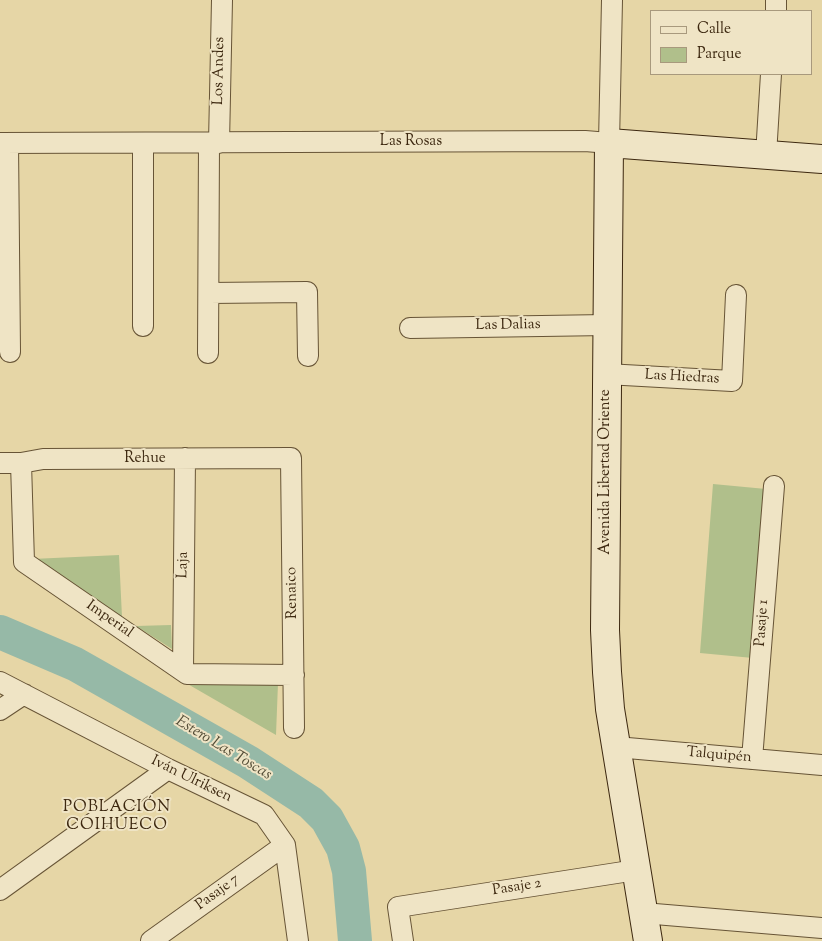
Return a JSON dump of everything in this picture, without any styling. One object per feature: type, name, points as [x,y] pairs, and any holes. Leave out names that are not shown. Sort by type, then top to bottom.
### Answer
[{"type":"main road","name":"Las Rosas","points":[[610,143],[822,159]]},
{"type":"main road","name":"Avenida Libertad Oriente","points":[[610,143],[606,374],[605,630],[607,672],[616,747],[648,941]]},
{"type":"street","name":"Los Andes","points":[[208,353],[214,143],[222,0]]},
{"type":"street","name":"Avenida Libertad Oriente","points":[[610,143],[612,0]]},
{"type":"street","points":[[766,155],[771,75]]},
{"type":"street","name":"Las Rosas","points":[[4,143],[585,141],[610,143]]},
{"type":"street","points":[[4,143],[10,352]]},
{"type":"street","points":[[143,143],[143,326]]},
{"type":"street","points":[[209,293],[307,292],[308,356]]},
{"type":"street","name":"Las Hiedras","points":[[606,374],[732,381],[736,295]]},
{"type":"street","name":"Las Dalias","points":[[410,328],[607,325]]},
{"type":"street","name":"Laja","points":[[183,672],[185,458]]},
{"type":"street","name":"Rehue","points":[[0,463],[20,463],[43,459],[291,458]]},
{"type":"street","name":"Renaico","points":[[291,458],[294,728]]},
{"type":"street","name":"Imperial","points":[[20,463],[24,562],[187,674],[294,676]]},
{"type":"street","name":"Pasaje 1","points":[[752,759],[774,486]]},
{"type":"street","name":"Iván Ulriksen","points":[[0,682],[168,769],[264,815],[285,845],[298,941]]},
{"type":"street","points":[[0,710],[24,694]]},
{"type":"street","name":"Talquipén","points":[[616,747],[822,765]]},
{"type":"street","points":[[0,890],[168,769]]},
{"type":"street","name":"Pasaje 7","points":[[151,941],[285,845]]},
{"type":"street","name":"Pasaje 2","points":[[403,941],[398,907],[636,870]]},
{"type":"street","points":[[643,914],[822,928]]},
{"type":"green space","points":[[713,484],[766,489],[753,658],[700,653]]},
{"type":"green space","points":[[119,555],[122,617],[32,559]]},
{"type":"green space","points":[[171,625],[172,649],[136,626]]},
{"type":"green space","points":[[179,679],[278,683],[276,735]]},
{"type":"waterway","name":"Estero Las Toscas","points":[[0,632],[75,664],[248,762],[311,803],[327,819],[343,848],[349,871],[355,941]]},
{"type":"district","name":"POBLACIÓN COIHUECO","points":[[117,817]]}]
